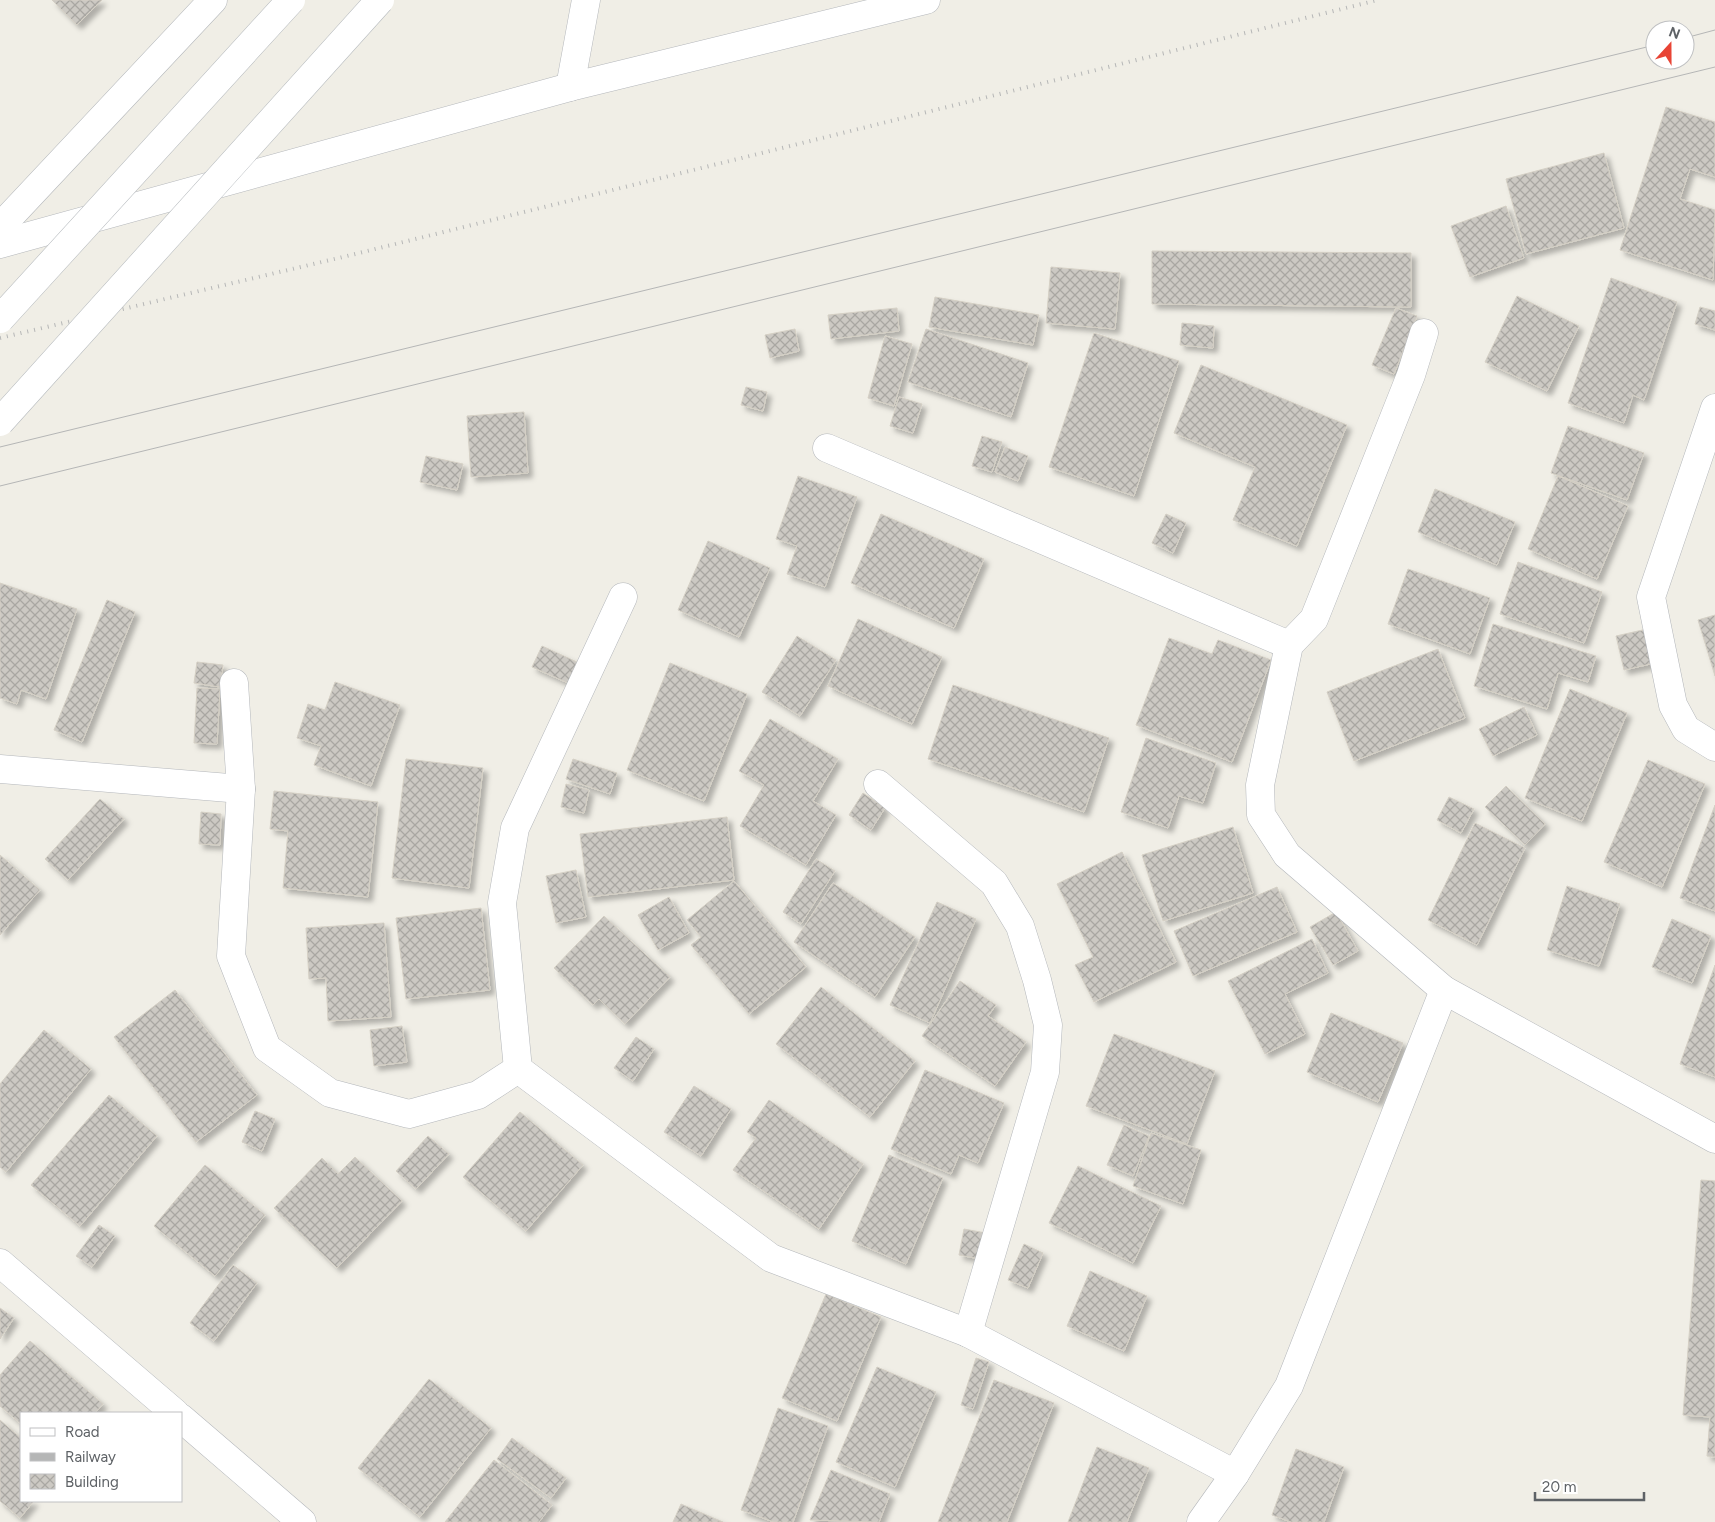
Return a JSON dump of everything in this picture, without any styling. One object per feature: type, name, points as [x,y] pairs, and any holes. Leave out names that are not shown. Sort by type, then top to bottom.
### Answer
[{"type":"street","points":[[0,227],[213,0]]},
{"type":"street","points":[[0,320],[291,0]]},
{"type":"street","points":[[0,422],[380,0]]},
{"type":"street","points":[[570,88],[586,0]]},
{"type":"street","points":[[0,244],[570,88],[926,0]]},
{"type":"street","points":[[1424,333],[1411,375],[1314,619],[1289,645],[1260,785],[1261,815],[1288,854],[1444,990],[1715,1139]]},
{"type":"street","points":[[1715,408],[1650,597],[1673,705],[1686,729],[1715,747]]},
{"type":"street","points":[[827,448],[1289,645]]},
{"type":"street","points":[[622,597],[515,828],[502,903],[518,1069],[771,1258],[968,1333],[1235,1474]]},
{"type":"street","points":[[234,683],[241,789],[231,956],[267,1048],[330,1093],[409,1114],[478,1095],[518,1069]]},
{"type":"street","points":[[0,769],[241,789]]},
{"type":"street","points":[[878,784],[994,882],[1020,926],[1037,980],[1048,1024],[1045,1072],[968,1333]]},
{"type":"street","points":[[1201,1522],[1235,1474],[1289,1386],[1444,990]]},
{"type":"street","points":[[0,1263],[174,1412]]},
{"type":"street","points":[[182,1419],[302,1522]]},
{"type":"building","points":[[52,0],[102,0],[77,25]]},
{"type":"building","points":[[1666,107],[1715,122],[1715,177],[1690,169],[1680,199],[1715,210],[1713,280],[1620,250]]},
{"type":"building","points":[[1604,153],[1624,228],[1526,254],[1506,179]]},
{"type":"building","points":[[1506,206],[1524,258],[1470,277],[1451,226]]},
{"type":"building","points":[[1152,251],[1411,253],[1411,307],[1152,304]]},
{"type":"building","points":[[1051,267],[1120,273],[1115,329],[1046,323]]},
{"type":"building","points":[[1611,278],[1677,302],[1644,400],[1633,395],[1624,423],[1568,403]]},
{"type":"building","points":[[1517,296],[1579,326],[1547,391],[1485,362]]},
{"type":"building","points":[[935,297],[1039,315],[1033,345],[929,327]]},
{"type":"building","points":[[1700,307],[1715,311],[1715,330],[1695,324]]},
{"type":"building","points":[[897,308],[899,331],[831,339],[828,315]]},
{"type":"building","points":[[1396,308],[1417,316],[1394,374],[1372,365]]},
{"type":"building","points":[[1182,323],[1214,326],[1213,348],[1180,345]]},
{"type":"building","points":[[795,329],[799,351],[770,358],[765,335]]},
{"type":"building","points":[[926,329],[1028,363],[1011,417],[908,382]]},
{"type":"building","points":[[1094,333],[1179,361],[1134,496],[1049,467]]},
{"type":"building","points":[[885,336],[912,344],[894,406],[868,398]]},
{"type":"building","points":[[1201,365],[1347,425],[1297,546],[1233,520],[1255,467],[1174,433]]},
{"type":"building","points":[[746,387],[767,392],[763,411],[741,405]]},
{"type":"building","points":[[899,397],[922,404],[913,433],[890,426]]},
{"type":"building","points":[[524,412],[528,473],[471,477],[467,416]]},
{"type":"building","points":[[1568,426],[1644,453],[1627,500],[1551,473]]},
{"type":"building","points":[[982,436],[1002,442],[992,472],[972,466]]},
{"type":"building","points":[[1005,447],[1028,456],[1018,481],[995,472]]},
{"type":"building","points":[[426,456],[463,464],[457,490],[420,482]]},
{"type":"building","points":[[798,476],[857,497],[825,587],[787,574],[797,546],[776,539]]},
{"type":"building","points":[[1558,476],[1628,506],[1597,579],[1528,549]]},
{"type":"building","points":[[1435,489],[1515,522],[1497,565],[1418,532]]},
{"type":"building","points":[[881,514],[984,559],[954,628],[851,583]]},
{"type":"building","points":[[1166,514],[1186,523],[1173,553],[1152,543]]},
{"type":"building","points":[[708,541],[770,568],[739,637],[678,610]]},
{"type":"building","points":[[1518,562],[1602,592],[1584,643],[1500,614]]},
{"type":"building","points":[[1408,569],[1490,598],[1470,654],[1388,624]]},
{"type":"building","points":[[0,583],[77,609],[46,699],[21,690],[17,704],[0,698]]},
{"type":"building","points":[[107,600],[135,612],[82,742],[54,730]]},
{"type":"building","points":[[1715,615],[1715,676],[1698,620]]},
{"type":"building","points":[[858,619],[942,657],[912,724],[828,686]]},
{"type":"building","points":[[1493,624],[1596,656],[1588,682],[1558,673],[1547,709],[1474,686]]},
{"type":"building","points":[[1647,629],[1655,663],[1624,670],[1616,636]]},
{"type":"building","points":[[797,636],[836,660],[800,716],[762,692]]},
{"type":"building","points":[[1169,638],[1212,654],[1218,640],[1271,660],[1232,762],[1136,725]]},
{"type":"building","points":[[542,646],[577,662],[568,683],[532,667]]},
{"type":"building","points":[[1438,649],[1465,718],[1354,761],[1327,692]]},
{"type":"building","points":[[197,662],[223,665],[220,687],[194,683]]},
{"type":"building","points":[[670,663],[747,694],[704,801],[627,770]]},
{"type":"building","points":[[335,682],[400,705],[371,786],[314,765],[321,746],[297,738],[308,704],[325,710]]},
{"type":"building","points":[[953,685],[1109,738],[1084,812],[928,759]]},
{"type":"building","points":[[197,688],[220,689],[217,744],[194,743]]},
{"type":"building","points":[[1570,689],[1627,713],[1582,821],[1525,798]]},
{"type":"building","points":[[1524,707],[1537,735],[1493,756],[1479,729]]},
{"type":"building","points":[[770,719],[838,759],[813,801],[836,815],[806,865],[740,826],[764,785],[739,771]]},
{"type":"building","points":[[1146,738],[1216,763],[1203,803],[1179,796],[1168,828],[1121,812]]},
{"type":"building","points":[[406,759],[483,768],[469,888],[392,878]]},
{"type":"building","points":[[573,759],[617,773],[610,794],[566,779]]},
{"type":"building","points":[[1648,760],[1705,784],[1662,887],[1604,862]]},
{"type":"building","points":[[566,784],[589,790],[584,813],[561,807]]},
{"type":"building","points":[[1506,786],[1545,824],[1525,845],[1485,807]]},
{"type":"building","points":[[274,791],[378,802],[368,897],[283,888],[288,831],[270,829]]},
{"type":"building","points":[[863,793],[885,808],[871,830],[849,815]]},
{"type":"building","points":[[1449,797],[1474,809],[1461,833],[1437,820]]},
{"type":"building","points":[[100,799],[124,819],[68,880],[45,859]]},
{"type":"building","points":[[1715,805],[1715,911],[1680,898]]},
{"type":"building","points":[[201,812],[221,814],[220,845],[199,844]]},
{"type":"building","points":[[727,817],[734,880],[588,897],[580,834]]},
{"type":"building","points":[[1475,823],[1525,848],[1477,945],[1428,920]]},
{"type":"building","points":[[1233,827],[1253,893],[1163,921],[1142,855]]},
{"type":"building","points":[[1122,852],[1176,962],[1094,1002],[1075,965],[1093,957],[1057,884]]},
{"type":"building","points":[[0,855],[40,890],[0,935]]},
{"type":"building","points":[[816,859],[835,871],[801,924],[783,912]]},
{"type":"building","points":[[576,870],[586,917],[556,923],[546,876]]},
{"type":"building","points":[[734,881],[806,967],[749,1014],[691,945],[701,937],[687,920]]},
{"type":"building","points":[[833,883],[915,937],[875,997],[794,942]]},
{"type":"building","points":[[1567,886],[1620,904],[1599,966],[1547,950]]},
{"type":"building","points":[[1277,887],[1297,932],[1193,976],[1174,931]]},
{"type":"building","points":[[669,897],[689,933],[658,950],[638,915]]},
{"type":"building","points":[[937,902],[976,919],[930,1023],[890,1005]]},
{"type":"building","points":[[481,908],[490,990],[406,999],[396,918]]},
{"type":"building","points":[[1336,912],[1358,951],[1333,965],[1310,927]]},
{"type":"building","points":[[604,916],[670,977],[625,1024],[599,999],[593,1005],[554,968]]},
{"type":"building","points":[[1672,919],[1711,936],[1692,983],[1652,967]]},
{"type":"building","points":[[384,923],[391,1017],[328,1021],[326,978],[309,979],[306,928]]},
{"type":"building","points":[[1312,939],[1328,973],[1285,994],[1305,1034],[1265,1054],[1228,981]]},
{"type":"building","points":[[1715,965],[1715,1077],[1680,1064]]},
{"type":"building","points":[[960,981],[996,1005],[988,1016],[1026,1042],[995,1086],[922,1036]]},
{"type":"building","points":[[821,987],[915,1061],[870,1117],[776,1044]]},
{"type":"building","points":[[175,990],[257,1095],[196,1142],[114,1037]]},
{"type":"building","points":[[1331,1013],[1403,1043],[1378,1102],[1307,1072]]},
{"type":"building","points":[[402,1026],[407,1062],[374,1066],[370,1030]]},
{"type":"building","points":[[44,1030],[91,1069],[6,1172],[0,1167],[0,1084]]},
{"type":"building","points":[[1114,1034],[1215,1071],[1187,1144],[1086,1106]]},
{"type":"building","points":[[636,1037],[654,1049],[633,1081],[614,1068]]},
{"type":"building","points":[[925,1070],[1004,1103],[978,1163],[959,1155],[951,1174],[891,1149]]},
{"type":"building","points":[[694,1086],[731,1109],[701,1156],[664,1132]]},
{"type":"building","points":[[109,1095],[157,1136],[80,1226],[31,1185]]},
{"type":"building","points":[[769,1100],[863,1164],[819,1229],[733,1170],[756,1138],[747,1132]]},
{"type":"building","points":[[255,1111],[275,1119],[262,1151],[242,1142]]},
{"type":"building","points":[[520,1112],[583,1165],[526,1231],[463,1177]]},
{"type":"building","points":[[1124,1125],[1149,1136],[1133,1176],[1107,1165]]},
{"type":"building","points":[[1151,1133],[1201,1150],[1183,1204],[1133,1186]]},
{"type":"building","points":[[428,1136],[449,1154],[416,1189],[396,1171]]},
{"type":"building","points":[[889,1155],[943,1178],[906,1264],[852,1241]]},
{"type":"building","points":[[355,1157],[402,1201],[337,1268],[274,1208],[322,1158],[338,1174]]},
{"type":"building","points":[[205,1165],[265,1215],[215,1276],[154,1226]]},
{"type":"building","points":[[1078,1166],[1161,1206],[1133,1263],[1049,1223]]},
{"type":"building","points":[[1701,1180],[1715,1181],[1715,1457],[1707,1456],[1710,1417],[1683,1415]]},
{"type":"building","points":[[99,1225],[115,1236],[92,1267],[76,1256]]},
{"type":"building","points":[[964,1229],[986,1233],[980,1259],[959,1255]]},
{"type":"building","points":[[1024,1244],[1043,1253],[1028,1288],[1008,1280]]},
{"type":"building","points":[[233,1265],[257,1283],[214,1341],[190,1323]]},
{"type":"building","points":[[1090,1271],[1147,1296],[1124,1351],[1067,1326]]},
{"type":"building","points":[[826,1294],[881,1317],[837,1421],[782,1398]]},
{"type":"building","points":[[0,1308],[14,1318],[0,1339]]},
{"type":"building","points":[[30,1341],[103,1404],[96,1412],[20,1412],[20,1423],[0,1406],[0,1375]]},
{"type":"building","points":[[976,1358],[989,1362],[973,1409],[961,1405]]},
{"type":"building","points":[[877,1367],[936,1392],[895,1487],[836,1462]]},
{"type":"building","points":[[429,1379],[491,1428],[420,1517],[358,1468]]},
{"type":"building","points":[[994,1380],[1054,1403],[1007,1522],[938,1522]]},
{"type":"building","points":[[778,1408],[828,1426],[793,1522],[774,1522],[741,1510]]},
{"type":"building","points":[[0,1420],[20,1437],[20,1502],[33,1502],[20,1518],[0,1501]]},
{"type":"building","points":[[512,1438],[566,1478],[551,1498],[497,1459]]},
{"type":"building","points":[[1097,1447],[1149,1468],[1127,1522],[1068,1522]]},
{"type":"building","points":[[1296,1449],[1344,1467],[1324,1522],[1291,1522],[1272,1515]]},
{"type":"building","points":[[494,1460],[552,1505],[539,1522],[445,1522]]},
{"type":"building","points":[[831,1470],[890,1494],[879,1522],[810,1520]]},
{"type":"building","points":[[681,1504],[723,1522],[673,1522]]},
{"type":"tram line","points":[[1695,35],[1715,30]]},
{"type":"tram line","points":[[0,447],[1645,47]]},
{"type":"tram line","points":[[0,486],[1715,67]]},
{"type":"railway","points":[[0,338],[343,257],[1378,0]]}]
